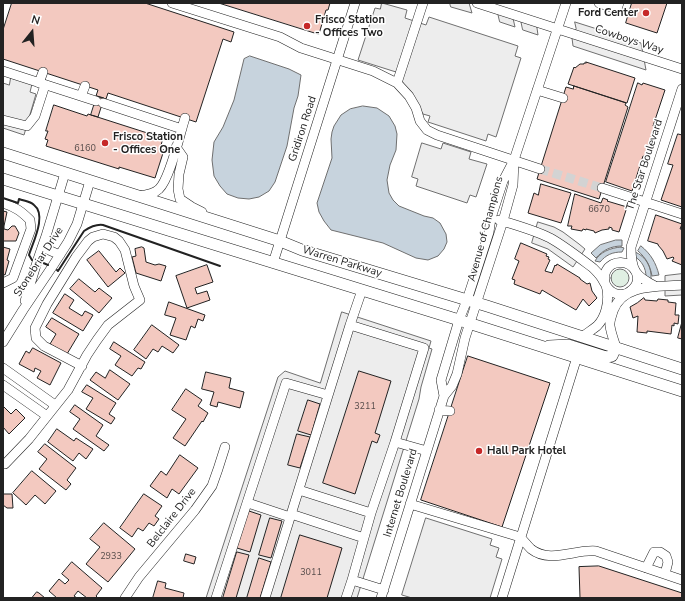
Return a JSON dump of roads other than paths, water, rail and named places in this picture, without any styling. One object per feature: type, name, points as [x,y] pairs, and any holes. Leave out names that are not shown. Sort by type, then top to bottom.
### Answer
[{"type":"main road","name":"Warren Parkway","points":[[3,153],[280,241],[302,250],[472,302],[682,370]]},
{"type":"main road","name":"Warren Parkway","points":[[3,179],[470,323],[682,391]]},
{"type":"main road","points":[[542,346],[568,345],[606,357],[612,356],[616,348]]},
{"type":"street","name":"Gridiron Road","points":[[273,263],[355,3]]},
{"type":"street","points":[[397,83],[423,3]]},
{"type":"street","name":"Cowboys Way","points":[[477,3],[682,69]]},
{"type":"street","name":"Avenue of Champions","points":[[472,302],[491,218],[503,181],[514,160],[566,3]]},
{"type":"street","points":[[600,3],[617,9],[619,3]]},
{"type":"street","points":[[177,4],[218,22],[280,36],[301,48],[373,71],[397,83],[409,96],[416,108],[420,121],[427,130],[540,169]]},
{"type":"street","points":[[3,71],[182,129]]},
{"type":"street","points":[[3,120],[27,126],[36,116],[43,72]]},
{"type":"street","points":[[81,96],[85,86]]},
{"type":"street","name":"The Star Boulevard","points":[[635,271],[631,260],[631,247],[682,89]]},
{"type":"street","points":[[537,90],[563,98]]},
{"type":"street","points":[[139,196],[152,194],[160,188],[166,180],[185,118]]},
{"type":"street","points":[[176,147],[183,157],[179,174],[178,189],[180,200],[223,223]]},
{"type":"street","name":"Avenue of Champions","points":[[472,302],[503,221],[513,184],[514,160]]},
{"type":"street","name":"Stonebriar Drive","points":[[23,310],[64,173]]},
{"type":"street","name":"Stonebriar Drive","points":[[3,342],[60,255],[77,224],[90,181]]},
{"type":"street","points":[[602,188],[682,214]]},
{"type":"street","points":[[3,203],[13,206],[23,213],[30,220],[31,229],[13,278],[3,283]]},
{"type":"street","points":[[491,218],[552,239],[600,275],[611,292],[616,294],[625,294],[640,288],[655,286],[682,286]]},
{"type":"street","points":[[5,464],[29,439],[68,390],[82,366],[97,340],[108,325],[140,300],[134,286],[125,250],[114,237],[103,234],[88,241],[76,257],[47,304],[35,328],[36,338],[44,346],[82,366]]},
{"type":"street","points":[[42,247],[60,255]]},
{"type":"street","name":"The Star Boulevard","points":[[614,264],[622,258],[631,247]]},
{"type":"street","points":[[588,265],[602,266],[620,262],[626,263],[631,266],[642,279],[655,286]]},
{"type":"street","points":[[614,264],[608,269],[604,279],[610,309],[610,325],[616,348]]},
{"type":"street","points":[[582,337],[598,325],[610,309],[634,288],[637,281],[635,271]]},
{"type":"street","points":[[265,598],[362,290]]},
{"type":"street","name":"Internet Boulevard","points":[[444,396],[441,380],[459,320],[472,302]]},
{"type":"street","name":"Internet Boulevard","points":[[382,596],[439,410],[444,396],[459,375],[470,323],[472,302]]},
{"type":"street","points":[[346,598],[371,512],[395,442],[424,348],[350,325]]},
{"type":"street","points":[[502,598],[577,357]]},
{"type":"street","points":[[3,368],[55,405]]},
{"type":"street","points":[[216,598],[286,383],[328,395]]},
{"type":"street","points":[[3,385],[47,416]]},
{"type":"street","points":[[439,410],[450,411]]},
{"type":"street","points":[[395,442],[427,451]]},
{"type":"street","name":"Belclaire Drive","points":[[125,598],[139,577],[195,510],[212,486],[224,447]]},
{"type":"street","points":[[299,490],[371,512]]},
{"type":"street","points":[[248,503],[364,538]]},
{"type":"street","points":[[410,504],[520,537],[532,550],[549,556],[588,550],[682,580]]},
{"type":"street","points":[[646,568],[654,552],[660,552],[666,556],[668,562],[666,574]]},
{"type":"street","points":[[352,580],[382,596]]},
{"type":"tunnel","points":[[540,169],[602,188]]},
{"type":"place","name":"Ford Center","points":[[646,13]]},
{"type":"place","name":"Frisco Station - Offices Two","points":[[307,26]]},
{"type":"place","name":"Frisco Station - Offices One","points":[[105,143]]},
{"type":"place","name":"Hall Park Hotel","points":[[479,451]]}]
